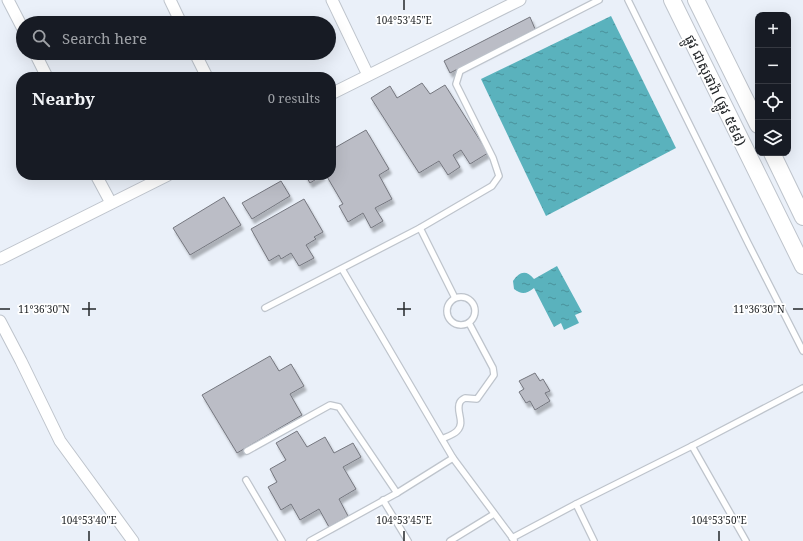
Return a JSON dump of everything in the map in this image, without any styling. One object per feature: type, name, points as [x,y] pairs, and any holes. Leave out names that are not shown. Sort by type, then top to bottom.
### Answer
[{"type":"main road","name":"ផ្លូវ ជាសុផារ៉ា (ផ្លូវ ៥៩៨)","points":[[672,0],[803,266]]},
{"type":"main road","name":"ផ្លូវ ជាសុផារ៉ា (ផ្លូវ ៥៩៨)","points":[[696,0],[756,120]]},
{"type":"main road","points":[[773,156],[803,217]]},
{"type":"street","points":[[8,0],[16,16]]},
{"type":"street","points":[[170,0],[178,16]]},
{"type":"street","points":[[332,0],[368,75]]},
{"type":"street","points":[[336,91],[501,4],[520,0]]},
{"type":"street","points":[[38,60],[44,72]]},
{"type":"street","points":[[198,60],[204,72]]},
{"type":"street","points":[[99,180],[111,203]]},
{"type":"street","points":[[0,258],[158,180]]},
{"type":"street","points":[[0,321],[60,441],[134,541]]},
{"type":"lane","points":[[265,308],[420,228],[492,186],[499,176],[493,158],[456,84],[460,71],[599,0]]},
{"type":"lane","points":[[628,0],[803,351]]},
{"type":"lane","points":[[420,228],[455,298]]},
{"type":"lane","points":[[342,268],[453,458],[514,540],[576,504],[803,388]]},
{"type":"lane","points":[[462,297],[468,299],[474,304],[476,311],[474,318],[469,323],[458,325],[452,322],[449,318],[447,307],[455,298],[462,297]]},
{"type":"lane","points":[[442,439],[457,431],[460,425],[458,410],[460,403],[465,398],[477,399],[494,375],[493,368],[469,323]]},
{"type":"lane","points":[[248,450],[330,405],[339,406],[397,493]]},
{"type":"lane","points":[[692,446],[746,541]]},
{"type":"lane","points":[[310,541],[397,493],[453,458]]},
{"type":"lane","points":[[246,480],[282,541]]},
{"type":"lane","points":[[383,500],[408,541]]},
{"type":"lane","points":[[576,504],[594,541]]},
{"type":"lane","points":[[450,541],[494,514]]},
{"type":"water","points":[[611,16],[676,148],[546,216],[481,79]]},
{"type":"water","points":[[557,266],[582,312],[575,315],[579,323],[564,330],[561,323],[554,327],[534,288],[526,293],[519,292],[514,289],[513,281],[518,275],[523,273],[528,274],[534,279]]},
{"type":"building","points":[[530,17],[535,29],[450,73],[444,61]]},
{"type":"building","points":[[422,83],[430,94],[445,85],[488,153],[470,164],[461,150],[453,155],[460,167],[448,175],[439,161],[419,173],[371,98],[390,86],[397,98]]},
{"type":"building","points":[[366,130],[389,169],[379,175],[392,199],[375,208],[383,221],[371,228],[363,213],[348,222],[339,206],[343,204],[329,180],[336,180],[336,147]]},
{"type":"building","points":[[308,180],[315,180],[310,183]]},
{"type":"building","points":[[281,181],[290,196],[252,219],[242,203]]},
{"type":"building","points":[[224,197],[241,225],[190,255],[173,228]]},
{"type":"building","points":[[304,199],[323,232],[314,237],[316,239],[306,245],[314,258],[299,266],[291,253],[281,259],[279,255],[269,261],[251,229]]},
{"type":"building","points":[[270,356],[279,371],[291,364],[304,386],[290,394],[302,415],[237,453],[202,395]]},
{"type":"building","points":[[535,373],[540,381],[543,379],[550,391],[545,393],[550,401],[535,410],[530,401],[526,403],[519,392],[524,389],[519,381]]},
{"type":"building","points":[[297,431],[307,447],[325,437],[334,453],[353,443],[361,457],[343,467],[356,489],[339,499],[348,516],[329,527],[319,509],[300,520],[291,504],[281,510],[268,487],[277,482],[270,469],[286,460],[276,443]]}]
